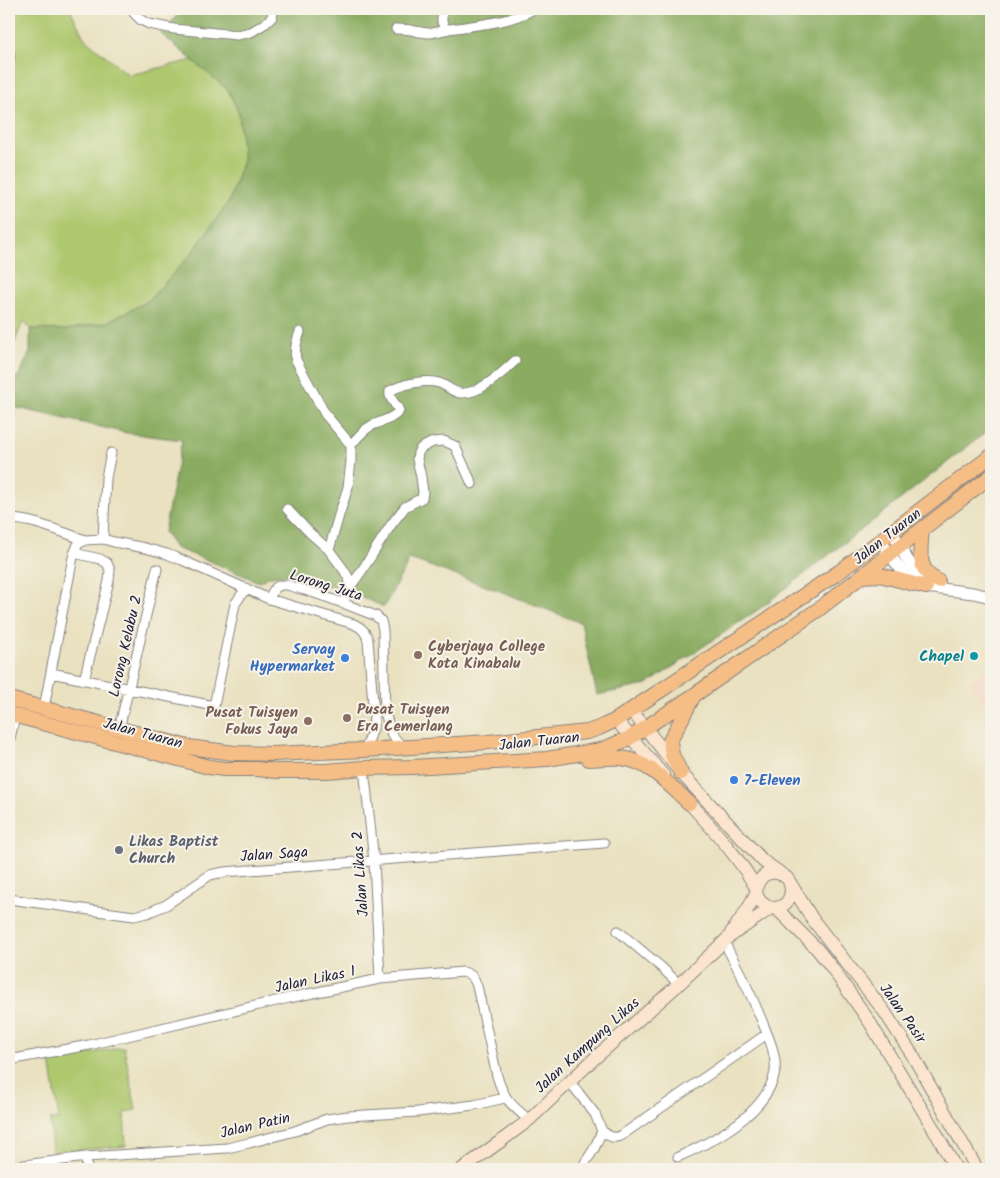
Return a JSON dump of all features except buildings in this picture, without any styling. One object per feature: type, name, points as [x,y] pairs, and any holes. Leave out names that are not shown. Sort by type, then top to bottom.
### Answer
[{"type":"main road","name":"Jalan Tuaran","points":[[9,699],[188,748],[234,753],[273,754],[402,748],[587,732],[616,720],[838,572],[991,456]]},
{"type":"main road","name":"Jalan Tuaran","points":[[11,712],[209,767],[224,769],[316,772],[555,758],[601,750],[630,738],[819,609],[991,476]]},
{"type":"main road","points":[[922,529],[920,554],[932,584]]},
{"type":"main road","points":[[861,576],[880,575],[932,584]]},
{"type":"main road","points":[[681,773],[672,755],[670,741],[693,696]]},
{"type":"main road","name":"Jalan Pasir","points":[[631,710],[681,773],[764,861],[786,879],[813,920],[884,1011],[913,1056],[977,1169]]},
{"type":"main road","points":[[616,720],[734,855],[748,873],[758,898],[762,903],[774,908],[818,949],[868,1021],[956,1169]]},
{"type":"main road","points":[[555,758],[573,760],[620,758],[637,762],[656,773],[688,802]]},
{"type":"main road","points":[[756,890],[766,874],[777,873],[786,879],[792,890],[791,896],[782,906],[774,908]]},
{"type":"main road","name":"Jalan Kampung Likas","points":[[727,939],[749,907],[756,890]]},
{"type":"main road","name":"Jalan Kampung Likas","points":[[462,1169],[529,1120],[727,939],[774,908]]},
{"type":"street","points":[[132,9],[141,20],[149,24],[174,29],[237,35],[251,32],[266,23],[272,17],[274,9]]},
{"type":"street","points":[[442,9],[442,22],[445,29]]},
{"type":"street","points":[[396,29],[428,33],[436,32],[445,29],[500,22],[526,14],[534,9]]},
{"type":"street","points":[[9,52],[9,63]]},
{"type":"street","points":[[300,332],[296,342],[296,360],[325,414],[351,445]]},
{"type":"street","points":[[329,550],[348,486],[351,445],[370,426],[396,415],[398,407],[389,394],[390,391],[412,383],[431,382],[441,383],[459,393],[465,392],[480,388],[488,383],[515,360]]},
{"type":"street","points":[[343,604],[350,587],[391,525],[405,508],[422,498],[423,492],[417,459],[421,448],[433,442],[444,441],[455,446],[472,484]]},
{"type":"street","points":[[103,539],[106,478],[111,453]]},
{"type":"street","points":[[287,509],[329,550],[348,577],[350,587]]},
{"type":"street","points":[[9,519],[48,527],[85,540],[103,539],[168,554],[269,598]]},
{"type":"street","points":[[893,532],[894,550],[906,576],[963,592],[991,597]]},
{"type":"street","points":[[44,708],[74,553],[78,544],[85,540]]},
{"type":"street","points":[[881,540],[894,550]]},
{"type":"street","points":[[74,553],[100,559],[107,563],[110,570],[109,581],[84,680]]},
{"type":"street","name":"Lorong Kelabu 2","points":[[119,729],[157,569]]},
{"type":"street","name":"Lorong Juta","points":[[365,750],[373,729],[374,716],[367,635],[362,628],[354,624],[269,598],[273,590],[281,585],[313,592],[376,616],[381,621],[385,713],[392,736],[402,748]]},
{"type":"street","points":[[51,673],[214,706],[235,604],[246,588]]},
{"type":"street","points":[[9,743],[11,712]]},
{"type":"street","name":"Jalan Likas 2","points":[[364,768],[374,861],[380,979]]},
{"type":"street","name":"Jalan Saga","points":[[9,899],[134,916],[166,906],[210,875],[224,872],[604,843]]},
{"type":"street","points":[[618,931],[679,984]]},
{"type":"street","points":[[678,1157],[719,1136],[751,1112],[766,1092],[774,1072],[774,1057],[767,1034],[727,939]]},
{"type":"street","name":"Jalan Likas 1","points":[[9,1060],[380,979],[463,972],[472,976],[477,986],[497,1076],[505,1098],[529,1120]]},
{"type":"street","points":[[570,1082],[595,1114],[602,1131],[610,1137],[618,1138],[767,1034]]},
{"type":"street","name":"Jalan Patin","points":[[9,1167],[86,1157],[227,1148],[250,1144],[328,1119],[363,1114],[433,1110],[479,1104],[505,1098]]},
{"type":"street","points":[[581,1169],[594,1149],[602,1131]]},
{"type":"street","points":[[86,1157],[87,1169]]},
{"type":"shaded area","points":[[985,669],[991,675],[991,709],[969,683]]},
{"type":"green space","points":[[9,9],[70,9],[84,38],[129,75],[193,60],[228,90],[239,113],[243,160],[230,200],[192,253],[148,301],[107,322],[66,330],[30,329],[23,321],[9,354]]},
{"type":"green space","points":[[184,9],[991,9],[991,428],[759,609],[646,685],[597,695],[581,623],[410,559],[384,607],[357,595],[284,575],[270,576],[259,582],[175,548],[164,532],[182,440],[127,433],[9,406],[9,384],[19,375],[30,352],[30,329],[66,330],[107,322],[148,301],[192,253],[230,200],[243,160],[239,113],[228,90],[160,33]]},
{"type":"green space","points":[[124,1047],[136,1110],[124,1113],[126,1146],[52,1152],[50,1120],[59,1119],[50,1061]]},
{"type":"place","name":"Cyberjaya College Kota Kinabalu","points":[[418,655]]},
{"type":"place","name":"Chapel","points":[[974,656]]},
{"type":"place","name":"Servay Hypermarket","points":[[345,658]]},
{"type":"place","name":"Pusat Tuisyen Era Cemerlang","points":[[347,718]]},
{"type":"place","name":"Pusat Tuisyen Fokus Jaya","points":[[308,721]]},
{"type":"place","name":"7-Eleven","points":[[734,780]]},
{"type":"place","name":"Likas Baptist Church","points":[[119,850]]}]
